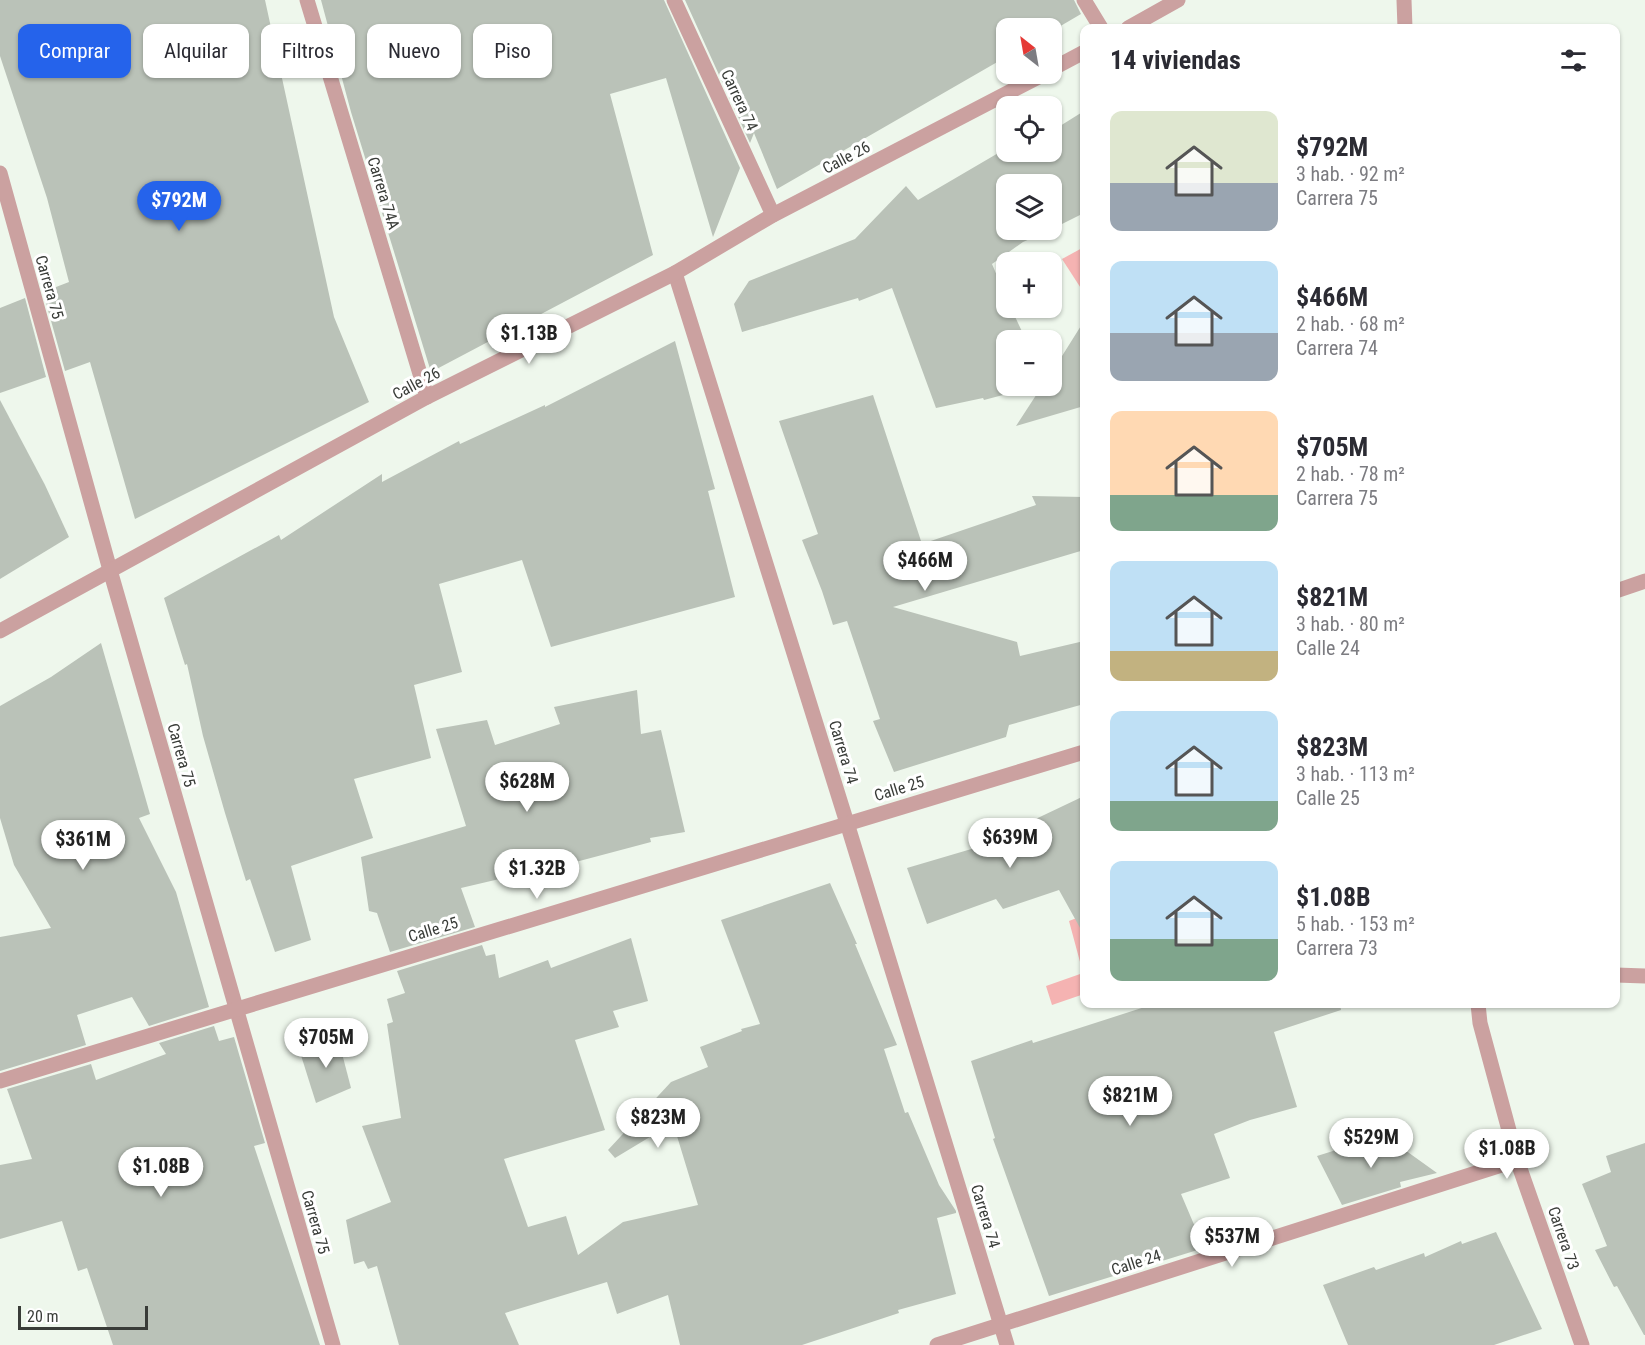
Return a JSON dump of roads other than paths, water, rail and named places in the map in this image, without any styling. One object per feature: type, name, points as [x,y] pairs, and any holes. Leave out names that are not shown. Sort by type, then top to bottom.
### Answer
[{"type":"street","name":"Carrera 74A","points":[[307,0],[427,397]]},
{"type":"street","name":"Carrera 74","points":[[674,0],[773,215]]},
{"type":"street","points":[[1084,0],[1099,24]]},
{"type":"street","points":[[1135,24],[1178,0]]},
{"type":"street","points":[[1404,0],[1405,24]]},
{"type":"street","points":[[1062,64],[1080,54]]},
{"type":"street","name":"Calle 26","points":[[0,631],[427,397],[675,273],[773,215],[1025,84]]},
{"type":"street","name":"Carrera 75","points":[[0,173],[110,570],[333,1345]]},
{"type":"street","name":"Carrera 74","points":[[675,273],[1007,1345]]},
{"type":"street","points":[[1620,590],[1645,581]]},
{"type":"street","name":"Calle 25","points":[[0,1081],[1080,753]]},
{"type":"street","points":[[1620,975],[1645,976]]},
{"type":"street","name":"Carrera 73","points":[[1478,1008],[1480,1023],[1517,1160],[1582,1345]]},
{"type":"street","name":"Calle 24","points":[[937,1345],[1517,1160]]}]
